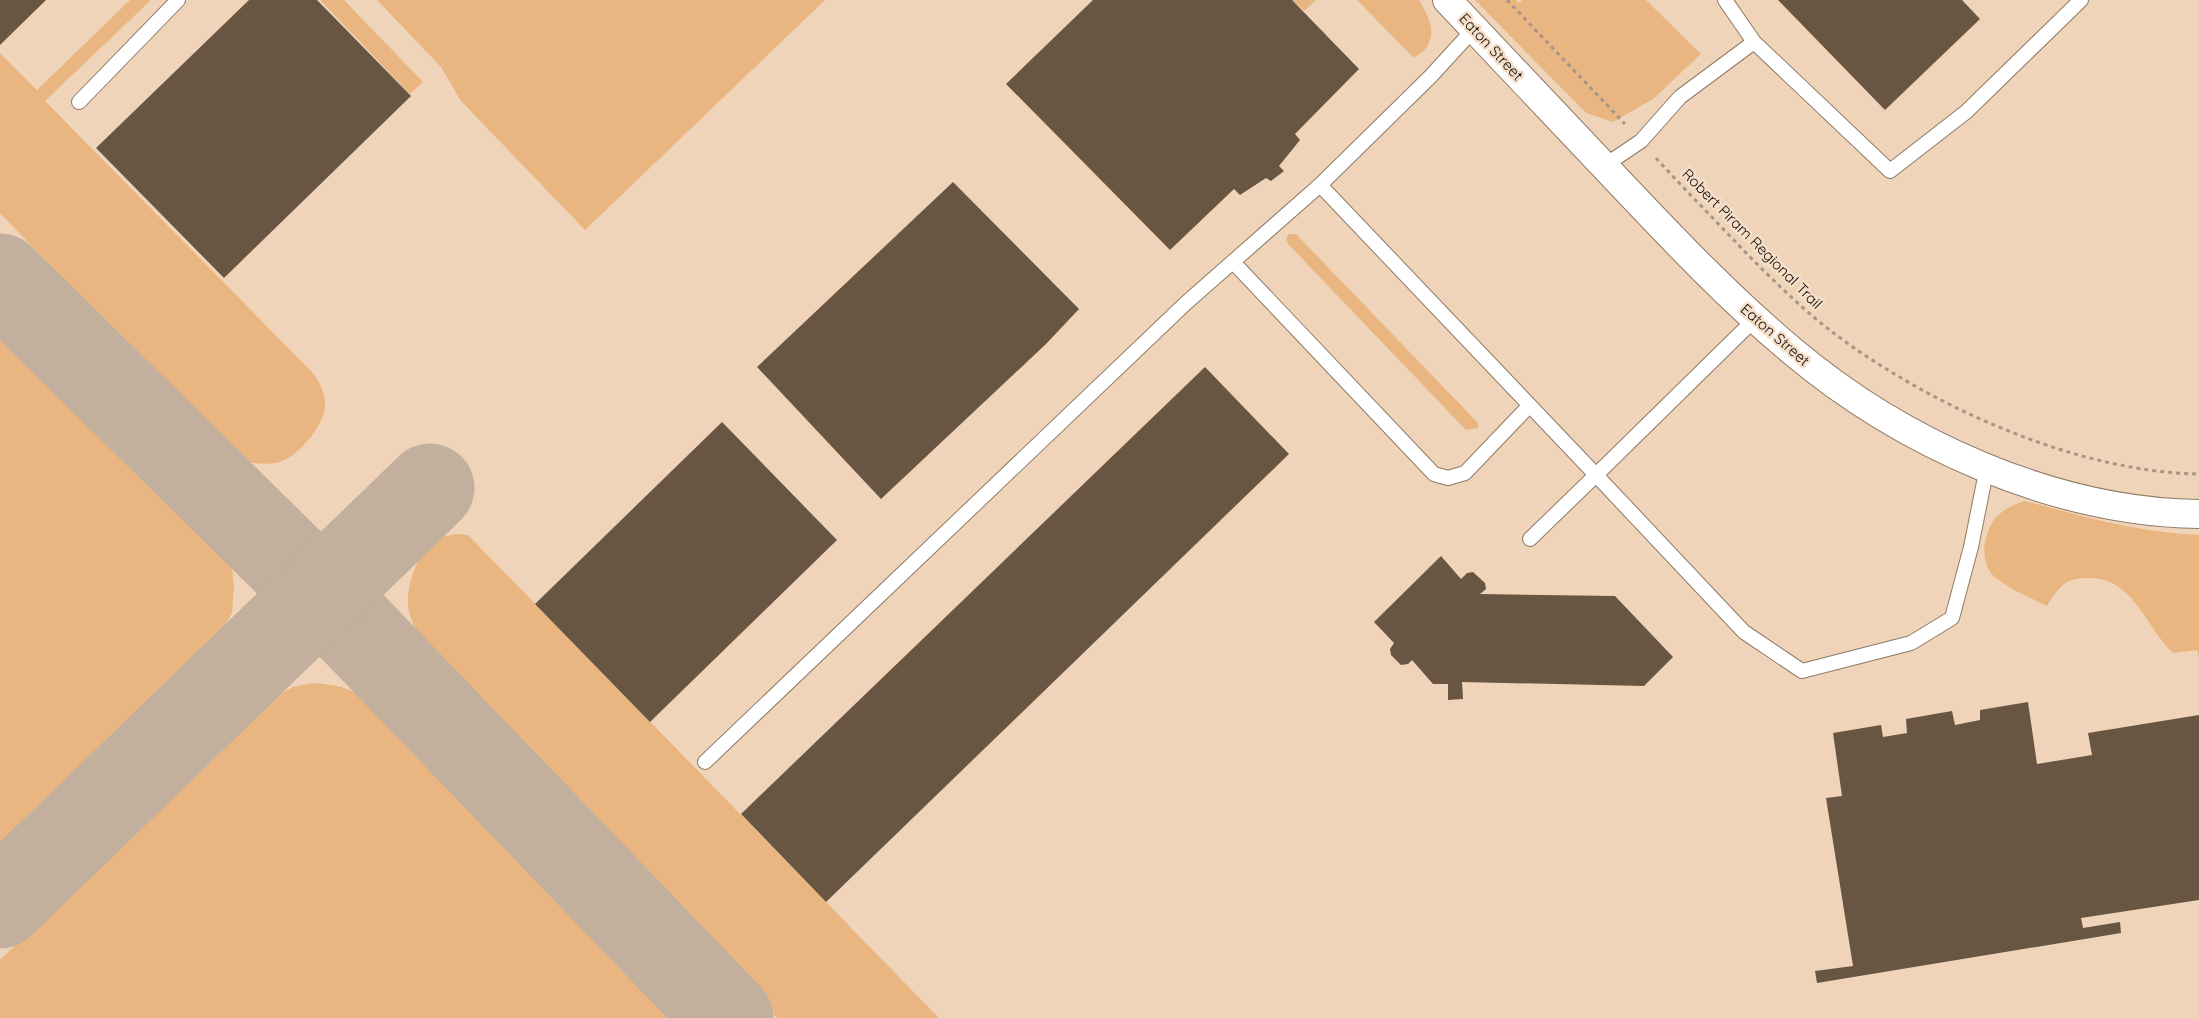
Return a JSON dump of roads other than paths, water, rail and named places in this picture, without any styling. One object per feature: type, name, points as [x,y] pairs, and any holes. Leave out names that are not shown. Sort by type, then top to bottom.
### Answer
[{"type":"street","name":"Eaton Street","points":[[1447,0],[1715,283],[1791,351],[1841,389],[1940,449],[1986,468],[2071,496],[2134,508],[2199,514]]},
{"type":"lane","points":[[79,102],[178,0]]},
{"type":"lane","points":[[1725,0],[1754,42],[1890,171],[1966,112],[2081,0]]},
{"type":"lane","points":[[705,762],[1186,303],[1320,185],[1431,76],[1474,29]]},
{"type":"lane","points":[[1604,166],[1641,141],[1680,97],[1754,42]]},
{"type":"lane","points":[[1320,185],[1744,632],[1802,671],[1911,643],[1952,618],[1971,547],[1986,468]]},
{"type":"lane","points":[[1233,262],[1434,474],[1448,478],[1465,473],[1529,406]]},
{"type":"lane","points":[[1530,539],[1755,318]]}]
